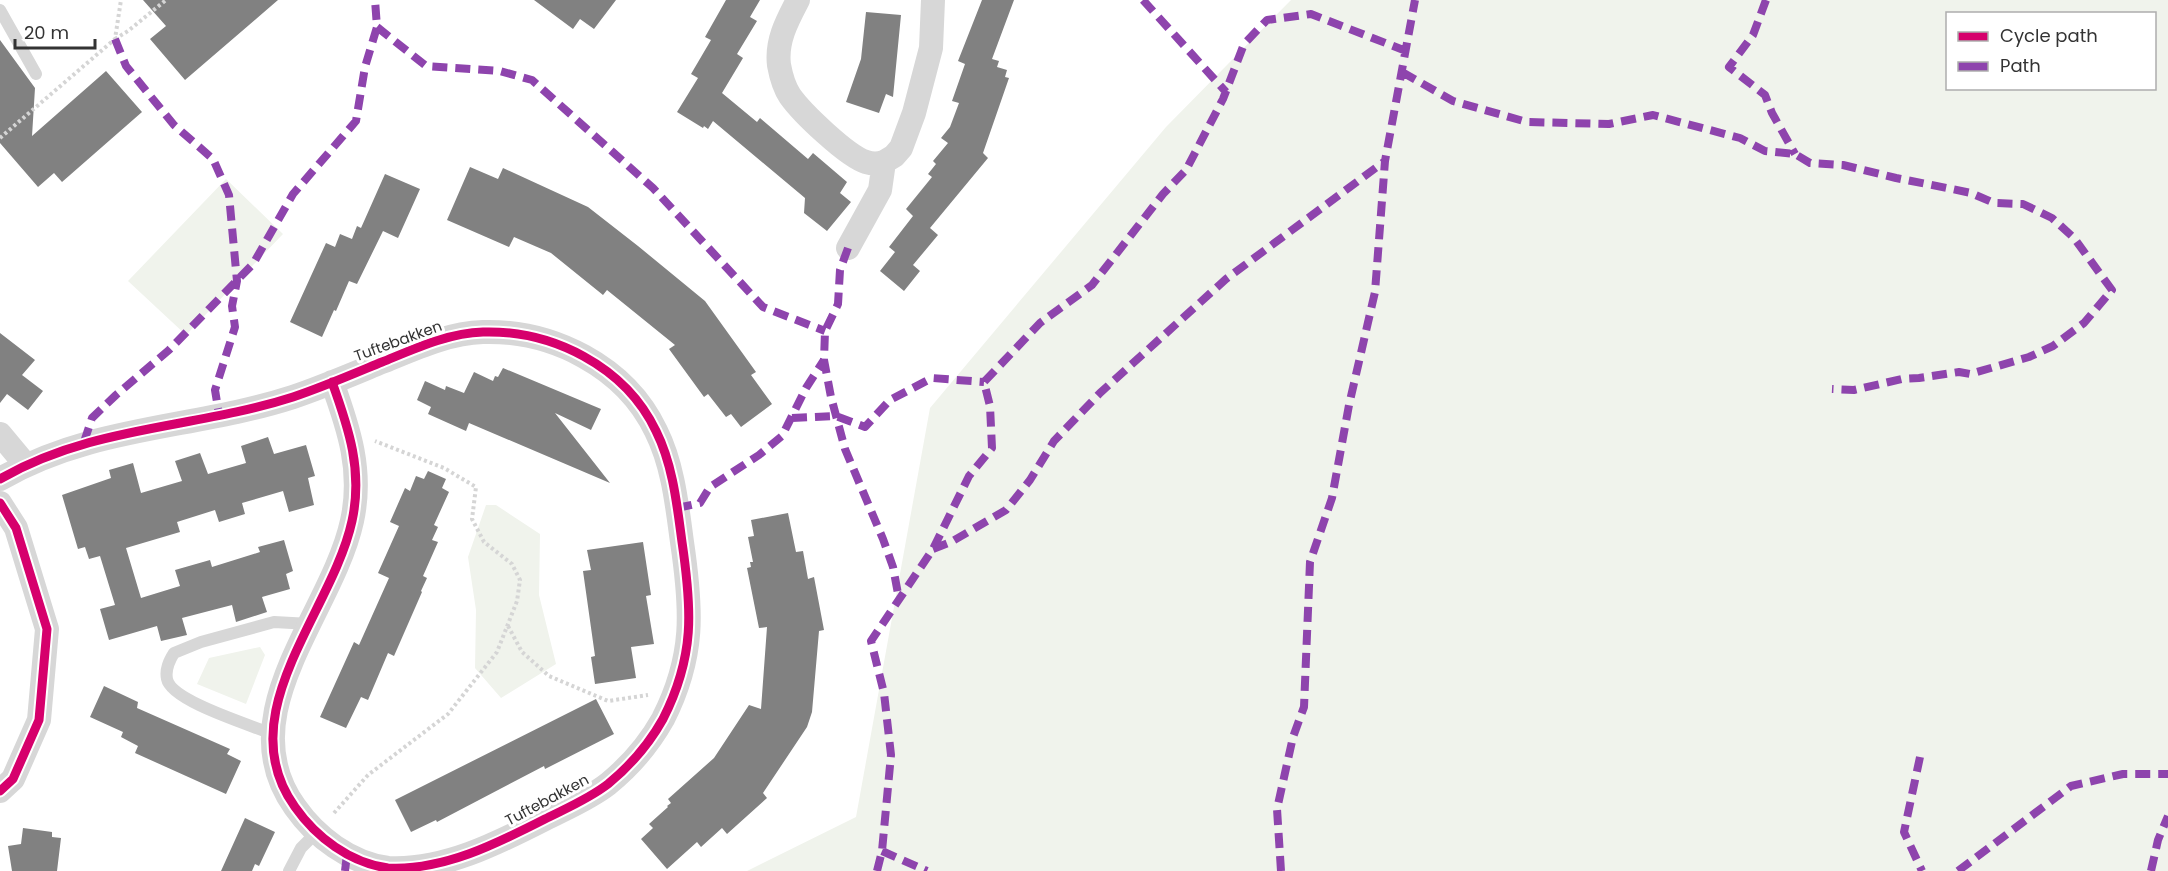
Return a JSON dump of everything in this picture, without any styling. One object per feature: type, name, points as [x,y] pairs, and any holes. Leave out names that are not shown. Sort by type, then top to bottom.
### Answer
[{"type":"street","points":[[798,0],[783,29],[779,46],[780,72],[786,89],[798,105],[838,143],[863,160],[873,163],[884,162],[901,148],[914,113],[931,48],[933,0]]},
{"type":"street","points":[[848,248],[880,190],[884,162]]},
{"type":"street","name":"Tuftebakken","points":[[0,479],[26,464],[84,442],[271,403],[332,382],[413,349],[476,332],[523,335],[554,343],[577,352],[613,377],[645,411],[654,426],[668,461],[674,489],[688,580],[690,625],[688,646],[675,690],[660,724],[643,749],[631,764],[607,784],[593,794],[518,833],[453,862],[416,870],[393,869],[376,866],[328,843],[293,805],[281,782],[273,754],[272,734],[281,689],[336,572],[352,520],[356,480],[350,431],[332,382]]},
{"type":"street","points":[[0,434],[26,464]]},
{"type":"street","points":[[0,503],[16,528],[47,629],[39,720],[13,778],[0,790]]},
{"type":"lane","points":[[0,10],[36,74]]},
{"type":"lane","points":[[272,734],[182,697],[170,686],[166,669],[174,653],[201,642],[274,621],[310,624]]},
{"type":"lane","points":[[289,871],[301,848],[317,832]]},
{"type":"path","points":[[115,39],[121,0]]},
{"type":"path","points":[[0,138],[115,39],[166,0]]},
{"type":"path","points":[[317,832],[368,775],[448,714],[497,652],[518,601],[520,580],[512,564],[484,542],[472,519],[476,487],[444,468],[350,431]]},
{"type":"path","points":[[508,626],[522,652],[549,676],[608,701],[675,690]]},
{"type":"shaded area","points":[[1291,0],[2168,0],[2168,871],[747,871],[856,817],[930,408],[1166,127]]},
{"type":"shaded area","points":[[226,179],[283,234],[186,335],[128,281]]},
{"type":"shaded area","points":[[486,505],[496,505],[540,534],[539,595],[556,664],[501,698],[475,668],[476,610],[468,557]]},
{"type":"shaded area","points":[[260,647],[265,655],[246,704],[197,684],[209,658]]},
{"type":"building","points":[[143,0],[278,0],[185,80],[150,39],[166,26]]},
{"type":"building","points":[[534,0],[616,0],[594,29],[580,19],[573,29]]},
{"type":"building","points":[[726,0],[760,0],[750,17],[757,21],[737,54],[743,58],[722,93],[757,122],[760,118],[808,159],[813,153],[847,182],[840,193],[851,202],[827,231],[804,213],[805,198],[713,121],[708,129],[704,126],[703,128],[677,112],[698,78],[691,74],[711,40],[705,37]]},
{"type":"building","points":[[982,0],[1014,0],[992,59],[999,61],[997,67],[1007,70],[1005,77],[1009,78],[983,153],[988,158],[930,228],[938,235],[913,265],[920,271],[904,291],[880,271],[895,252],[889,247],[913,216],[906,209],[932,177],[928,174],[936,164],[933,161],[948,143],[941,138],[950,127],[959,103],[952,101],[965,64],[958,61]]},
{"type":"building","points":[[866,12],[901,15],[893,97],[886,94],[879,113],[846,102],[861,59]]},
{"type":"building","points":[[0,40],[35,88],[32,136],[106,71],[142,112],[62,182],[54,173],[38,187],[0,143]]},
{"type":"building","points":[[470,167],[498,179],[503,168],[588,207],[638,246],[705,301],[756,372],[751,375],[772,404],[741,427],[731,414],[726,417],[708,394],[704,397],[669,349],[675,345],[607,290],[603,295],[551,253],[514,237],[509,247],[447,220]]},
{"type":"building","points":[[385,174],[420,189],[398,238],[383,231],[357,284],[349,281],[322,337],[290,322],[326,243],[335,247],[340,234],[352,239],[357,226],[361,228]]},
{"type":"building","points":[[0,333],[35,360],[22,375],[43,391],[28,410],[7,394],[0,403]]},
{"type":"building","points":[[503,368],[601,409],[591,430],[555,413],[610,483],[469,423],[466,431],[428,414],[431,407],[417,400],[425,381],[445,390],[446,386],[464,393],[474,372],[493,381]]},
{"type":"building","points":[[268,437],[274,454],[306,445],[315,476],[308,478],[314,505],[289,512],[283,491],[242,503],[245,514],[219,522],[215,510],[177,522],[180,532],[126,548],[141,598],[180,586],[175,570],[210,560],[212,567],[260,552],[258,547],[284,540],[293,571],[286,574],[290,589],[262,597],[267,612],[236,622],[232,605],[182,618],[187,635],[161,641],[157,626],[109,640],[100,609],[115,605],[100,556],[89,559],[85,547],[78,549],[62,495],[111,478],[109,470],[133,463],[141,493],[182,481],[175,461],[200,453],[208,474],[246,463],[241,446]]},
{"type":"building","points":[[428,471],[446,479],[442,488],[449,492],[434,525],[438,527],[432,540],[438,542],[423,576],[427,578],[394,656],[388,653],[368,700],[361,697],[346,728],[320,717],[354,642],[359,645],[389,578],[378,573],[399,526],[390,522],[405,488],[410,491],[416,476],[424,479]]},
{"type":"building","points":[[788,513],[796,552],[803,551],[808,579],[814,577],[824,630],[819,631],[812,712],[807,727],[763,793],[767,798],[727,834],[722,828],[701,847],[697,842],[667,869],[641,839],[653,828],[649,824],[668,807],[671,803],[668,799],[714,758],[749,705],[761,709],[767,627],[759,628],[747,568],[751,567],[750,562],[753,562],[748,537],[754,536],[751,520]]},
{"type":"building","points":[[643,542],[651,595],[646,596],[654,644],[631,647],[636,678],[595,684],[591,657],[595,656],[583,571],[591,570],[587,550]]},
{"type":"building","points":[[104,686],[138,702],[137,708],[230,749],[227,754],[241,761],[226,794],[135,753],[138,746],[121,737],[123,732],[90,717]]},
{"type":"building","points":[[596,699],[614,734],[545,769],[544,766],[437,822],[436,820],[411,832],[395,800]]},
{"type":"building","points":[[245,818],[275,832],[259,866],[255,864],[252,871],[221,871]]},
{"type":"building","points":[[23,828],[52,832],[52,837],[61,838],[57,871],[12,871],[8,846],[21,844]]},
{"type":"marked path","points":[[84,442],[92,418],[169,350],[253,264],[293,194],[356,121],[365,67],[377,27],[375,0]]},
{"type":"marked path","points":[[1143,0],[1226,92]]},
{"type":"marked path","points":[[1281,871],[1277,809],[1293,737],[1304,707],[1310,562],[1332,498],[1349,405],[1375,292],[1385,161],[1415,0]]},
{"type":"marked path","points":[[1766,0],[1753,35],[1729,67],[1765,95],[1772,113],[1795,154]]},
{"type":"marked path","points":[[877,871],[882,851],[891,755],[884,693],[871,641],[933,549],[969,476],[992,448],[990,406],[984,382],[1040,323],[1092,285],[1163,194],[1186,170],[1223,99],[1244,44],[1267,20],[1311,14],[1406,51]]},
{"type":"marked path","points":[[377,27],[426,66],[500,71],[532,80],[653,188],[763,307],[825,331]]},
{"type":"marked path","points":[[115,39],[126,66],[174,125],[213,159],[229,195],[237,281],[232,306],[235,327],[215,390],[219,414]]},
{"type":"marked path","points":[[1402,72],[1453,101],[1527,122],[1609,124],[1653,115],[1740,138],[1765,151],[1795,154],[1810,163],[1843,165],[1971,193],[1994,203],[2023,204],[2052,218],[2074,238],[2112,290],[2084,323],[2053,346],[2029,357],[1970,374],[1959,372],[1902,379],[1854,390],[1832,389]]},
{"type":"marked path","points":[[933,549],[951,542],[1006,510],[1030,480],[1054,441],[1100,393],[1226,279],[1385,161]]},
{"type":"marked path","points":[[848,248],[840,270],[838,304],[825,331],[824,360],[845,449],[883,539],[893,567],[899,599]]},
{"type":"marked path","points":[[677,508],[700,503],[710,487],[759,455],[782,436],[806,388],[824,360]]},
{"type":"marked path","points":[[792,418],[836,416],[865,427],[890,400],[932,378],[984,382]]},
{"type":"marked path","points":[[1920,757],[1904,832],[1922,871]]},
{"type":"marked path","points":[[1958,871],[2071,786],[2123,774],[2168,774]]},
{"type":"marked path","points":[[2151,871],[2158,840],[2168,816]]},
{"type":"marked path","points":[[882,851],[927,871]]},
{"type":"marked path","points":[[345,871],[347,854]]},
{"type":"cycle path","points":[[0,479],[36,461],[72,448],[108,438],[219,416],[293,397],[419,347],[457,335],[483,332],[535,337],[584,356],[606,371],[626,388],[642,408],[656,431],[667,457],[678,514],[688,589],[688,632],[681,674],[663,719],[652,737],[624,770],[608,784],[594,794],[511,836],[451,860],[409,868],[388,868],[360,861],[335,847],[303,818],[277,772],[273,736],[278,700],[291,664],[341,556],[355,503],[355,467],[349,433],[332,382]]},
{"type":"cycle path","points":[[0,503],[16,528],[47,629],[39,720],[13,779],[0,791]]}]
